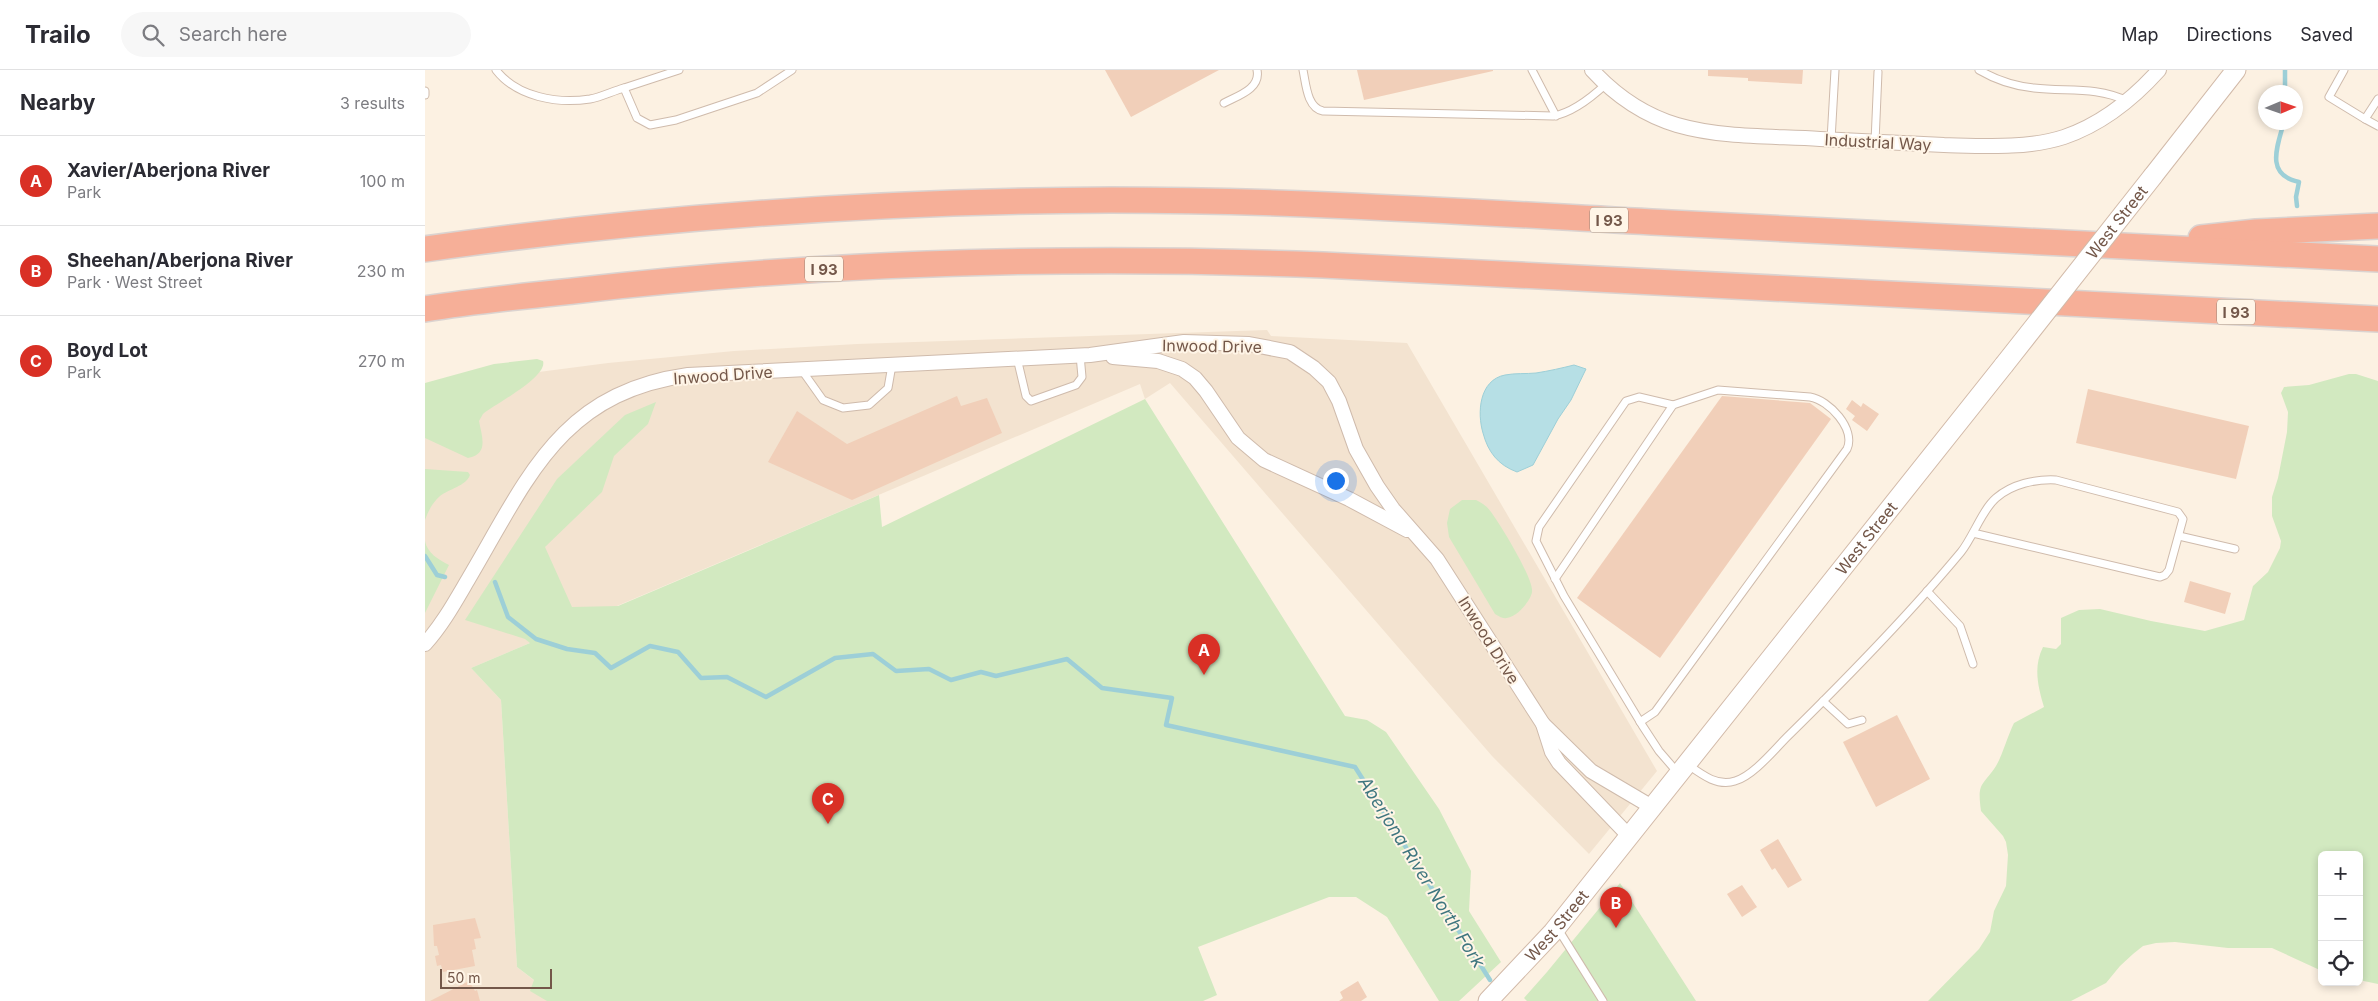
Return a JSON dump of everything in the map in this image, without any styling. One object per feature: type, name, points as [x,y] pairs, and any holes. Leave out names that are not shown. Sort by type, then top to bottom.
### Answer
[{"type":"highway","name":"I 93","points":[[425,250],[617,226],[773,212],[947,203],[1111,200],[1304,204],[2378,259]]},
{"type":"highway","points":[[2135,246],[2256,232],[2378,226]]},
{"type":"highway","name":"I 93","points":[[425,309],[621,285],[783,271],[944,263],[1142,260],[1323,265],[2378,320]]},
{"type":"main road","name":"West Street","points":[[1488,1001],[1535,953],[1683,769],[2236,70]]},
{"type":"street","name":"Industrial Way","points":[[1592,70],[1606,84],[1643,111],[1678,125],[1743,134],[1831,140],[1978,146],[2040,142],[2063,137],[2087,128],[2127,101],[2159,70]]},
{"type":"street","name":"Inwood Drive","points":[[425,644],[450,610],[531,470],[561,435],[589,412],[606,401],[639,387],[672,378],[801,369],[1085,355],[1184,342],[1249,344],[1276,348],[1296,355],[1314,368],[1332,387],[1362,461],[1393,510],[1443,569],[1543,724],[1591,771],[1652,807]]},
{"type":"street","name":"Inwood Drive","points":[[1085,355],[1158,361],[1182,369],[1195,378],[1206,391],[1225,423],[1238,438],[1264,460],[1349,498],[1414,534]]},
{"type":"street","name":"Inwood Drive","points":[[1543,724],[1553,752],[1568,775],[1602,806],[1629,836]]},
{"type":"lane","points":[[496,70],[505,82],[529,93],[553,100],[590,98],[679,70]]},
{"type":"lane","points":[[624,88],[637,118],[650,125],[676,120],[757,93],[792,70]]},
{"type":"lane","points":[[1224,103],[1253,86],[1258,79],[1257,70]]},
{"type":"lane","points":[[1303,70],[1310,101],[1313,106],[1321,111],[1556,116],[1594,95],[1606,84]]},
{"type":"lane","points":[[1532,70],[1556,116]]},
{"type":"lane","points":[[1831,140],[1835,70]]},
{"type":"lane","points":[[1979,70],[1991,77],[2014,85],[2035,89],[2100,91],[2127,101]]},
{"type":"lane","points":[[2344,70],[2329,97],[2378,126]]},
{"type":"lane","points":[[1875,142],[1879,72]]},
{"type":"lane","points":[[2365,119],[2378,99]]},
{"type":"lane","points":[[1017,358],[1026,396],[1031,401],[1076,385],[1082,377],[1085,355]]},
{"type":"lane","points":[[801,369],[823,400],[843,408],[869,405],[887,388],[892,365]]},
{"type":"lane","points":[[1640,722],[1655,712],[1849,444],[1841,416],[1815,397],[1719,390],[1673,405],[1639,397],[1627,401],[1539,527],[1536,541],[1555,580],[1640,722],[1659,751],[1683,769],[1715,781],[1730,782],[1741,779],[1756,767],[1823,701],[1927,591],[1962,550],[1994,500],[2003,492],[2036,481],[2056,480],[2179,512],[2183,520],[2169,570],[2165,575],[2160,576],[1973,533]]},
{"type":"lane","points":[[1555,580],[1673,405]]},
{"type":"lane","points":[[2179,536],[2235,549]]},
{"type":"lane","points":[[1927,591],[1960,626],[1973,664]]},
{"type":"lane","points":[[1823,701],[1848,724],[1862,720]]},
{"type":"lane","points":[[1556,927],[1603,1001]]},
{"type":"shaded area","points":[[1267,330],[1271,336],[1407,343],[1657,771],[1589,854],[1492,756],[1170,383],[1145,399],[1140,384],[471,668],[501,700],[517,967],[558,999],[554,1001],[425,1001],[425,387],[608,363],[734,351],[857,344]]},
{"type":"green space","points":[[537,359],[543,361],[537,375],[519,390],[483,414],[479,421],[483,444],[479,453],[475,456],[468,458],[425,438],[425,383],[494,364]]},
{"type":"green space","points":[[2349,374],[2356,374],[2378,381],[2378,984],[2363,981],[2363,851],[2318,851],[2318,969],[2272,948],[2228,948],[2175,942],[2156,943],[2143,946],[2133,954],[2106,983],[2071,1001],[1928,1001],[1979,949],[1990,932],[1994,911],[2006,886],[2008,855],[2006,842],[1981,811],[1980,790],[1996,766],[2014,723],[2044,707],[2038,684],[2037,670],[2043,647],[2056,649],[2061,644],[2061,618],[2079,610],[2100,609],[2205,631],[2244,620],[2253,586],[2268,572],[2280,548],[2281,541],[2272,516],[2272,497],[2278,478],[2287,432],[2288,412],[2281,393],[2284,387],[2309,385]]},
{"type":"green space","points":[[1145,399],[1345,716],[1367,720],[1386,732],[1439,809],[1471,871],[1469,911],[1501,962],[1459,1001],[1439,1001],[1387,917],[1356,897],[1329,897],[1198,947],[1217,995],[1203,1001],[547,1001],[530,991],[534,980],[517,967],[501,700],[471,668],[530,643],[525,639],[465,620],[557,479],[625,415],[656,402],[648,424],[614,456],[602,492],[545,547],[572,607],[618,606],[879,495],[882,527]]},
{"type":"green space","points":[[425,469],[468,472],[470,475],[465,482],[437,498],[425,520]]},
{"type":"green space","points":[[1462,500],[1476,500],[1489,510],[1508,539],[1528,576],[1531,585],[1531,595],[1521,610],[1511,617],[1503,618],[1495,614],[1449,537],[1447,523],[1450,509]]},
{"type":"green space","points":[[425,541],[431,553],[449,565],[425,613]]},
{"type":"green space","points":[[1620,883],[1696,1001],[1527,1001],[1524,998]]},
{"type":"water","points":[[1574,365],[1586,369],[1571,400],[1558,419],[1533,465],[1517,472],[1504,466],[1491,452],[1481,425],[1480,407],[1485,390],[1496,378],[1505,375],[1536,373]]},
{"type":"building","points":[[1105,70],[1219,70],[1131,117]]},
{"type":"building","points":[[1357,70],[1493,70],[1493,71],[1364,100]]},
{"type":"building","points":[[1708,70],[1803,70],[1802,84],[1748,81],[1748,78],[1708,76]]},
{"type":"building","points":[[2088,389],[2249,426],[2236,479],[2076,443]]},
{"type":"building","points":[[957,396],[961,406],[987,398],[1002,433],[852,500],[768,462],[797,411],[847,444]]},
{"type":"building","points":[[1722,396],[1810,403],[1831,419],[1660,658],[1577,598]]},
{"type":"building","points":[[1852,400],[1861,407],[1863,403],[1879,414],[1867,431],[1852,420],[1855,416],[1846,409]]},
{"type":"building","points":[[2190,581],[2231,593],[2225,614],[2184,602]]},
{"type":"building","points":[[1897,715],[1930,779],[1876,807],[1843,742]]},
{"type":"building","points":[[1778,839],[1802,880],[1788,888],[1775,868],[1772,870],[1760,850]]},
{"type":"building","points":[[1742,885],[1757,907],[1742,917],[1727,894]]},
{"type":"building","points":[[475,918],[481,938],[474,939],[476,949],[472,950],[475,966],[443,972],[441,965],[437,966],[435,956],[439,955],[437,946],[434,946],[433,925]]},
{"type":"building","points":[[469,981],[475,991],[477,990],[480,1001],[430,1001]]},
{"type":"building","points":[[1358,981],[1367,997],[1361,1001],[1339,1001],[1343,998],[1340,992]]},
{"type":"waterway","points":[[2285,70],[2285,85]]},
{"type":"waterway","points":[[2282,130],[2277,150],[2277,167],[2288,178],[2299,182],[2296,197],[2297,206]]},
{"type":"waterway","name":"Aberjona River North Fork","points":[[425,556],[437,575],[445,577]]},
{"type":"waterway","name":"Aberjona River North Fork","points":[[495,582],[508,617],[536,639],[567,649],[595,653],[611,668],[650,646],[678,652],[701,678],[727,677],[766,697],[835,658],[873,654],[896,671],[929,669],[951,680],[981,672],[996,676],[1067,659],[1102,688],[1172,698],[1166,725],[1355,767],[1490,980]]},
{"type":"place","name":"Xavier/Aberjona River","points":[[1204,675]]},
{"type":"place","name":"Boyd Lot","points":[[828,824]]},
{"type":"place","name":"Sheehan/Aberjona River","points":[[1616,928]]}]
